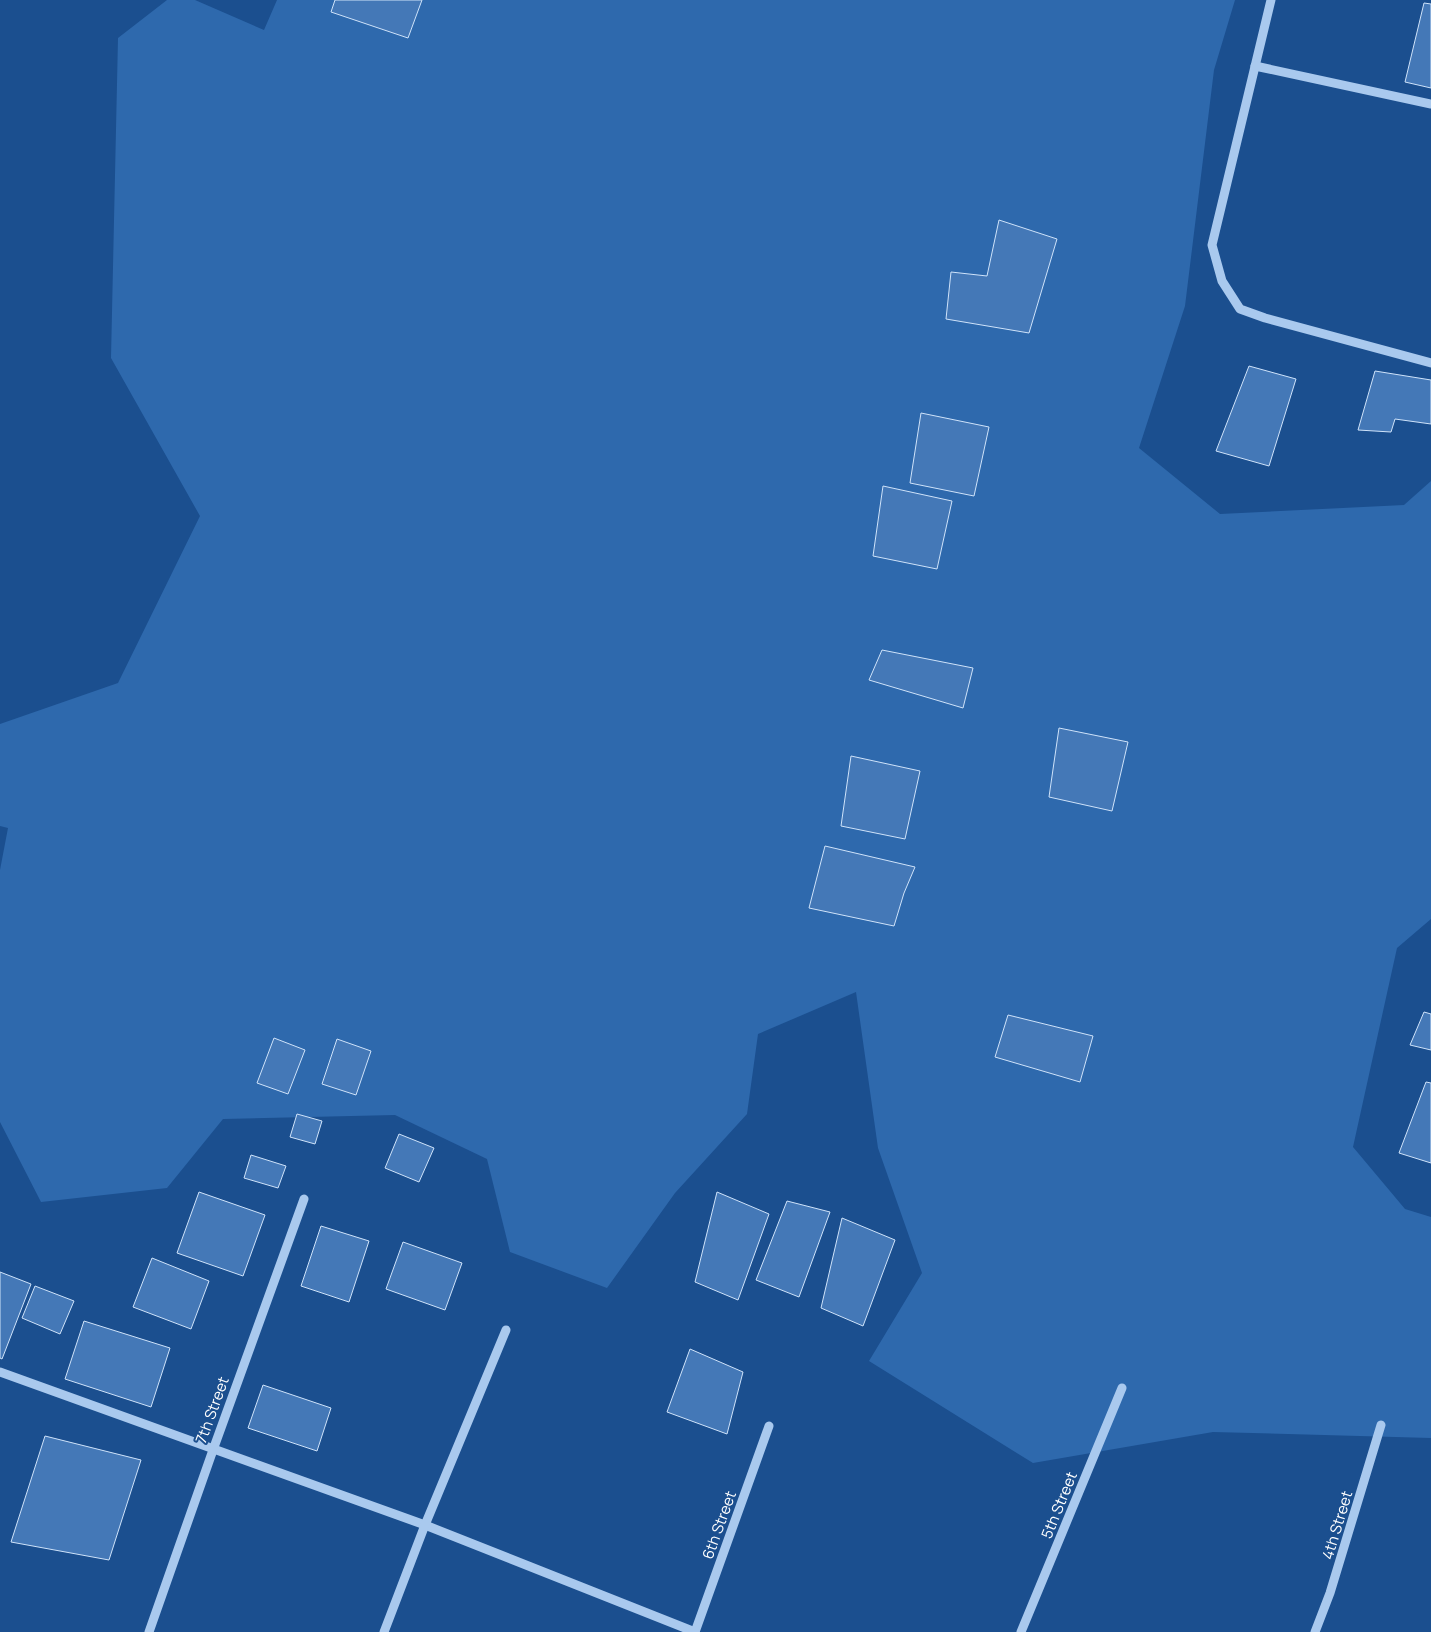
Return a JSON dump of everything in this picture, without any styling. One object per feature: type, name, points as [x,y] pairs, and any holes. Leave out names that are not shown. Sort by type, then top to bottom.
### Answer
[{"type":"street","points":[[1271,0],[1212,245],[1222,281],[1240,309],[1265,318],[1431,363]]},
{"type":"street","points":[[1255,66],[1431,104]]},
{"type":"street","name":"7th Street","points":[[149,1632],[304,1199]]},
{"type":"street","points":[[384,1632],[425,1525],[506,1330]]},
{"type":"street","points":[[0,1372],[425,1525],[695,1632]]},
{"type":"street","name":"5th Street","points":[[1022,1632],[1122,1388]]},
{"type":"street","name":"4th Street","points":[[1315,1632],[1330,1593],[1381,1425]]},
{"type":"street","name":"6th Street","points":[[695,1632],[768,1426]]},
{"type":"shaded area","points":[[167,0],[195,0],[264,30],[277,0],[1235,0],[1214,70],[1185,306],[1139,448],[1220,514],[1404,505],[1431,481],[1431,919],[1397,948],[1353,1147],[1405,1209],[1431,1217],[1431,1438],[1213,1432],[1033,1463],[869,1361],[922,1273],[878,1148],[856,992],[758,1034],[747,1114],[675,1193],[607,1288],[510,1252],[487,1159],[395,1115],[223,1119],[167,1188],[41,1202],[0,1122],[0,870],[8,828],[0,826],[0,724],[118,683],[200,516],[111,358],[118,38]]},
{"type":"building","points":[[335,0],[422,0],[408,38],[331,12]]},
{"type":"building","points":[[1424,3],[1431,4],[1431,88],[1405,82]]},
{"type":"building","points":[[999,220],[1057,239],[1029,333],[946,319],[951,272],[987,276]]},
{"type":"building","points":[[1249,366],[1296,379],[1269,466],[1216,451]]},
{"type":"building","points":[[1375,371],[1431,380],[1431,424],[1395,419],[1391,432],[1358,430]]},
{"type":"building","points":[[921,413],[989,427],[974,496],[910,483]]},
{"type":"building","points":[[883,486],[952,501],[937,569],[873,556]]},
{"type":"building","points":[[882,650],[973,668],[963,708],[869,680]]},
{"type":"building","points":[[1059,728],[1128,742],[1112,811],[1049,797]]},
{"type":"building","points":[[851,756],[920,771],[905,839],[841,826]]},
{"type":"building","points":[[825,846],[915,867],[904,893],[894,926],[809,908]]},
{"type":"building","points":[[1424,1012],[1431,1014],[1431,1050],[1410,1045]]},
{"type":"building","points":[[1008,1015],[1093,1036],[1080,1082],[995,1057]]},
{"type":"building","points":[[274,1038],[305,1050],[288,1094],[257,1083]]},
{"type":"building","points":[[337,1039],[371,1051],[356,1095],[322,1084]]},
{"type":"building","points":[[1426,1082],[1431,1083],[1431,1163],[1399,1153]]},
{"type":"building","points":[[297,1114],[322,1121],[315,1144],[290,1137]]},
{"type":"building","points":[[399,1134],[434,1148],[419,1182],[385,1168]]},
{"type":"building","points":[[251,1155],[286,1166],[278,1188],[244,1178]]},
{"type":"building","points":[[199,1192],[265,1215],[243,1276],[177,1253]]},
{"type":"building","points":[[717,1192],[769,1214],[738,1300],[695,1282]]},
{"type":"building","points":[[787,1201],[830,1212],[799,1297],[756,1280]]},
{"type":"building","points":[[842,1218],[895,1240],[863,1326],[821,1308]]},
{"type":"building","points":[[321,1226],[369,1241],[349,1302],[301,1286]]},
{"type":"building","points":[[403,1242],[462,1263],[445,1310],[386,1289]]},
{"type":"building","points":[[152,1258],[209,1281],[191,1329],[133,1307]]},
{"type":"building","points":[[0,1272],[31,1284],[2,1359],[0,1358]]},
{"type":"building","points":[[35,1286],[74,1301],[60,1334],[22,1318]]},
{"type":"building","points":[[84,1321],[170,1348],[151,1407],[65,1379]]},
{"type":"building","points":[[690,1349],[743,1372],[727,1434],[667,1412]]},
{"type":"building","points":[[263,1385],[331,1408],[317,1451],[248,1428]]},
{"type":"building","points":[[45,1436],[141,1460],[109,1560],[11,1542]]}]
